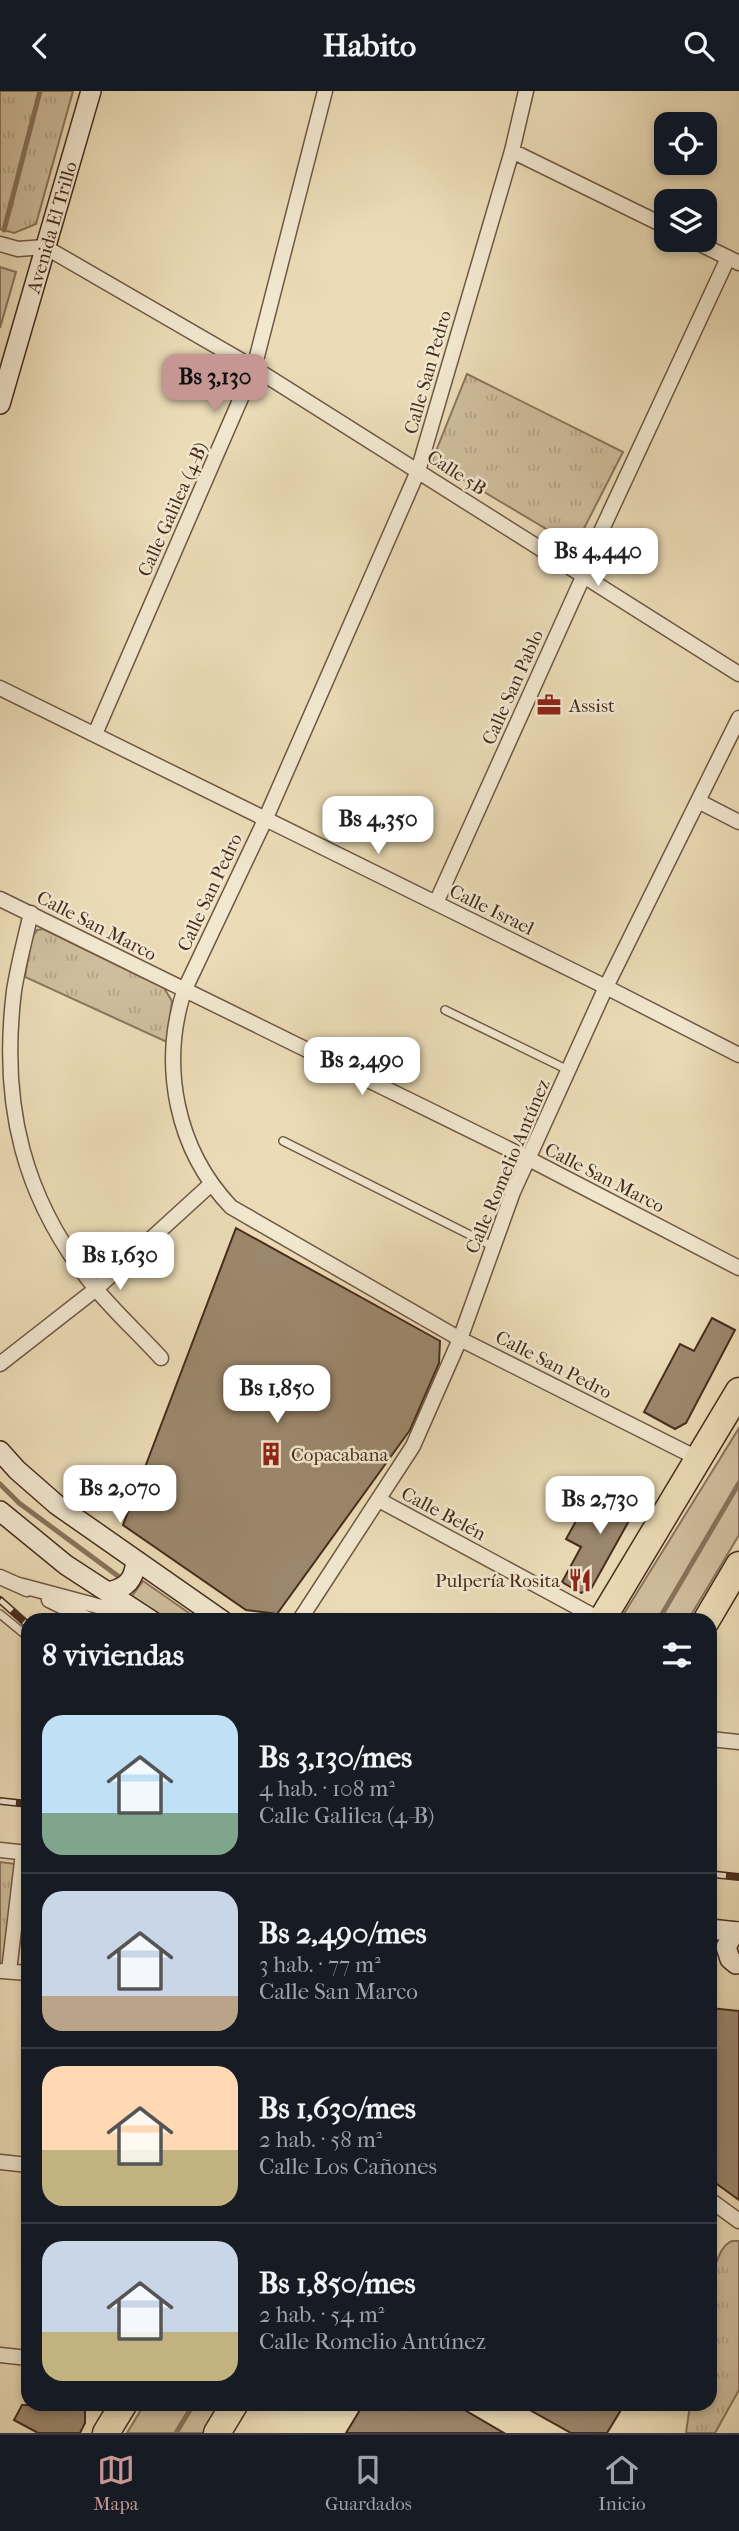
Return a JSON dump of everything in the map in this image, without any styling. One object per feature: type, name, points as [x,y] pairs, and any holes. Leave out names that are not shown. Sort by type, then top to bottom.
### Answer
[{"type":"highway","points":[[605,1613],[739,1391]]},
{"type":"highway","points":[[711,1613],[738,1568]]},
{"type":"highway","points":[[106,2433],[119,2411]]},
{"type":"highway","points":[[217,2433],[230,2411]]},
{"type":"main road","name":"Avenida El Trillo","points":[[0,404],[91,91]]},
{"type":"main road","points":[[0,1451],[17,1471],[57,1505],[211,1613]]},
{"type":"main road","points":[[0,1511],[66,1565],[140,1613]]},
{"type":"main road","points":[[108,1592],[120,1590],[129,1583],[135,1573],[136,1561]]},
{"type":"main road","points":[[717,1930],[739,1932]]},
{"type":"main road","points":[[737,1964],[730,1959],[726,1947],[733,1935],[739,1932]]},
{"type":"main road","points":[[717,1963],[737,1964]]},
{"type":"street","name":"Calle Galilea (4-B)","points":[[95,734],[254,368],[326,91]]},
{"type":"street","name":"Calle San Pedro","points":[[526,91],[512,151],[418,471],[265,820],[184,991],[175,1019],[172,1062],[177,1110],[210,1185],[231,1207],[460,1339],[699,1459]]},
{"type":"street","points":[[512,151],[654,221]]},
{"type":"street","name":"Calle 5B","points":[[0,243],[19,249],[45,247],[254,368],[739,674]]},
{"type":"street","points":[[717,252],[733,260]]},
{"type":"street","name":"Calle San Pablo","points":[[436,903],[597,541],[733,260]]},
{"type":"street","name":"Calle Israel","points":[[0,688],[739,1055]]},
{"type":"street","name":"Calle Romelio Antúnez","points":[[304,1613],[414,1446],[460,1339],[513,1192],[606,987],[739,718]]},
{"type":"street","points":[[698,801],[739,822]]},
{"type":"street","name":"Calle San Marco","points":[[0,898],[529,1159],[739,1268]]},
{"type":"street","points":[[31,913],[14,991],[9,1089],[30,1181],[48,1220],[96,1289],[161,1358]]},
{"type":"street","points":[[0,1364],[96,1289],[210,1185]]},
{"type":"street","name":"Calle Belén","points":[[379,1500],[588,1613]]},
{"type":"street","points":[[0,1577],[76,1613]]},
{"type":"street","points":[[19,1585],[122,1613]]},
{"type":"street","points":[[717,1740],[739,1742]]},
{"type":"street","points":[[0,1850],[21,1853]]},
{"type":"street","points":[[4,1971],[21,1875]]},
{"type":"street","points":[[0,2162],[21,2164]]},
{"type":"street","points":[[717,2206],[739,2223]]},
{"type":"street","points":[[717,2216],[739,2223]]},
{"type":"street","points":[[0,2355],[21,2357]]},
{"type":"lane","points":[[445,1010],[568,1070]]},
{"type":"lane","points":[[283,1141],[492,1246]]},
{"type":"lane","points":[[0,1613],[21,1631]]},
{"type":"green space","points":[[0,91],[73,91],[36,224],[14,233],[0,229]]},
{"type":"green space","points":[[0,267],[16,272],[0,328]]},
{"type":"green space","points":[[467,374],[623,452],[575,546],[432,461]]},
{"type":"green space","points":[[43,929],[164,988],[172,1001],[167,1042],[25,977],[31,939],[37,930]]},
{"type":"green space","points":[[739,1428],[739,1535],[692,1613],[624,1613]]},
{"type":"green space","points":[[143,1581],[189,1613],[154,1613],[130,1599]]},
{"type":"green space","points":[[0,1862],[16,1864],[5,1964],[0,1964]]},
{"type":"green space","points":[[732,2241],[739,2241],[739,2390],[715,2433],[686,2433],[689,2411],[717,2411],[717,2262],[722,2250]]},
{"type":"green space","points":[[140,2411],[217,2411],[204,2433],[127,2433]]},
{"type":"building","name":"Copacabana","points":[[236,1228],[440,1341],[439,1363],[410,1430],[278,1613],[246,1610],[123,1525]]},
{"type":"building","points":[[712,1318],[735,1330],[686,1423],[675,1429],[644,1412],[680,1344],[694,1351]]},
{"type":"building","points":[[621,1480],[645,1492],[591,1589],[581,1593],[562,1582],[581,1547],[566,1539],[585,1505],[601,1515]]},
{"type":"building","points":[[717,2009],[739,2011],[739,2200],[717,2184]]},
{"type":"building","points":[[21,2407],[21,2411],[85,2411],[85,2423],[80,2433],[38,2433],[14,2420]]},
{"type":"building","points":[[359,2411],[466,2411],[504,2433],[346,2433]]},
{"type":"building","points":[[532,2411],[620,2411],[607,2433],[571,2433]]},
{"type":"waterway","points":[[4,230],[40,91]]},
{"type":"waterway","points":[[663,1613],[739,1483]]},
{"type":"waterway","points":[[0,1484],[19,1503],[122,1579]]},
{"type":"waterway","points":[[176,2433],[189,2411]]},
{"type":"railway","points":[[0,1600],[21,1619]]},
{"type":"railway","points":[[0,1801],[21,1803]]},
{"type":"railway","points":[[717,1875],[739,1877]]},
{"type":"place","name":"Assist","points":[[549,705]]},
{"type":"place","name":"Copacabana","points":[[271,1454]]},
{"type":"place","name":"Pulpería Rosita","points":[[580,1580]]}]
